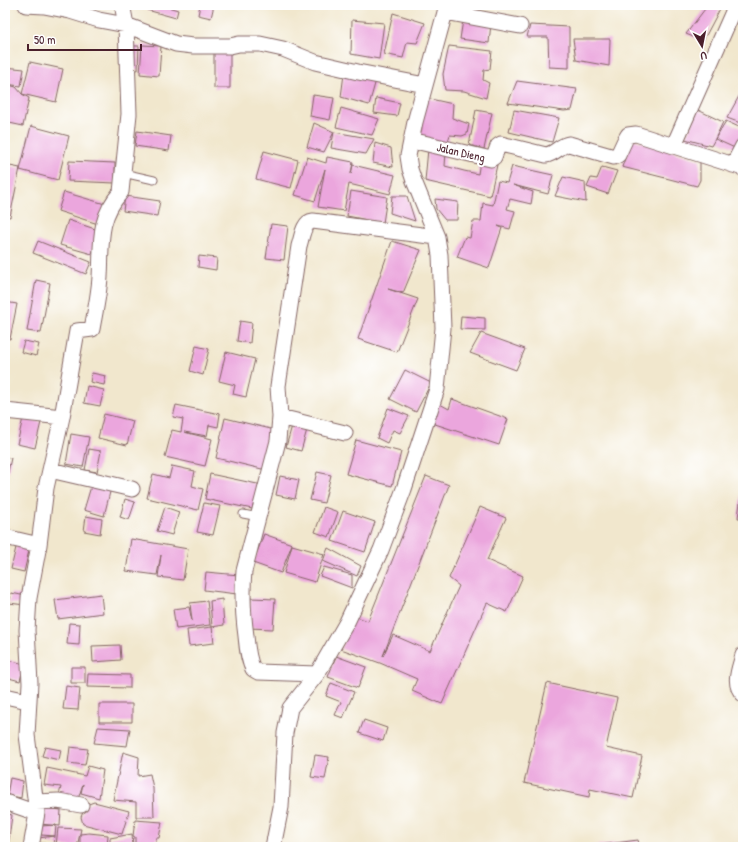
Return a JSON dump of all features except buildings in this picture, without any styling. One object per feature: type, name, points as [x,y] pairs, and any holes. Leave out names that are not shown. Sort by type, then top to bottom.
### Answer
[{"type":"street","points":[[26,5],[44,6],[70,11],[99,20],[126,25],[176,44],[193,46],[260,44],[283,49],[322,64],[425,85]]},
{"type":"street","points":[[31,847],[37,808],[27,735],[30,683],[27,630],[30,598],[39,545],[46,488],[62,417],[76,331],[92,329],[100,278],[102,231],[108,211],[121,192],[129,114],[126,25],[123,10],[124,5]]},
{"type":"street","points":[[736,5],[674,145],[738,166],[743,146]]},
{"type":"street","points":[[273,847],[280,807],[285,733],[290,708],[317,674],[348,622],[381,550],[404,489],[437,389],[443,328],[441,273],[437,237],[410,169],[408,156],[446,8],[520,26]]},
{"type":"street","name":"Jalan Dieng","points":[[411,140],[491,159],[494,157],[498,146],[501,144],[546,155],[565,144],[569,144],[614,157],[618,155],[628,135],[633,134],[674,145]]},
{"type":"street","points":[[317,674],[258,672],[253,669],[248,657],[242,608],[244,571],[278,441],[280,416],[278,386],[299,246],[307,223],[313,221],[437,237]]},
{"type":"street","points":[[5,411],[62,417]]},
{"type":"street","points":[[280,416],[345,433]]},
{"type":"street","points":[[50,470],[132,489]]},
{"type":"street","points":[[5,537],[39,545]]},
{"type":"street","points":[[743,655],[737,682],[738,687],[743,694]]},
{"type":"street","points":[[5,696],[28,701]]},
{"type":"street","points":[[5,802],[37,808],[58,801],[82,805]]},
{"type":"lane","points":[[123,174],[154,180]]},
{"type":"lane","points":[[244,514],[259,518]]}]
